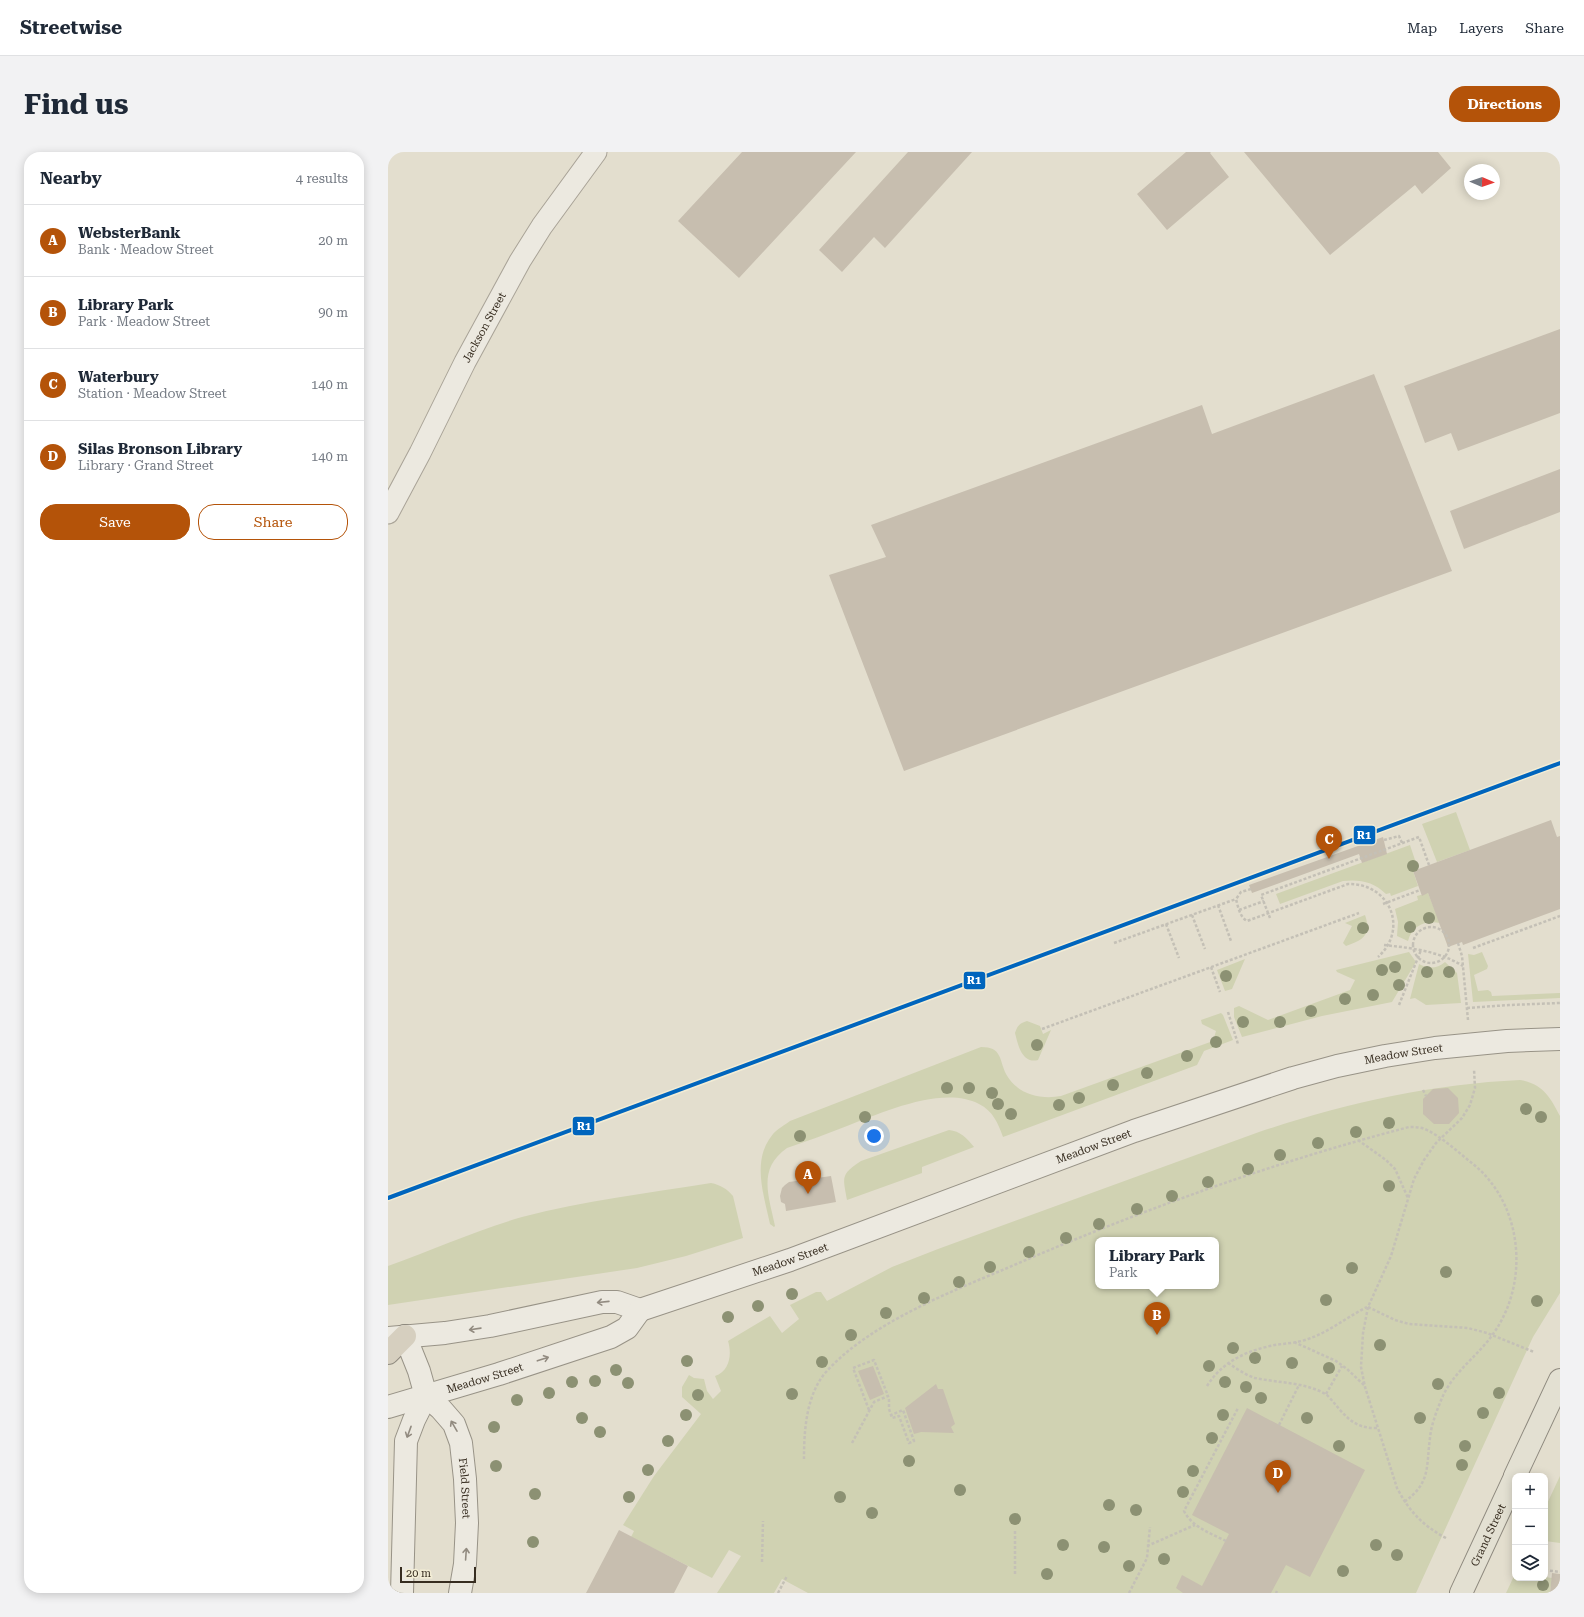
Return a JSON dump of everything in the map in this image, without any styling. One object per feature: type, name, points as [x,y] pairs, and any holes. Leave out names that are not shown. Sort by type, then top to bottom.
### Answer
[{"type":"highway","points":[[388,1353],[397,1337]]},
{"type":"main road","name":"Meadow Street","points":[[388,1408],[611,1337],[627,1328],[640,1310],[790,1260],[1134,1131],[1293,1078],[1337,1066],[1435,1048],[1507,1041],[1559,1041]]},
{"type":"main road","points":[[402,1593],[406,1441],[414,1420],[426,1396],[419,1371],[397,1337],[445,1333],[490,1326],[602,1302],[617,1302],[640,1310]]},
{"type":"main road","name":"Grand Street","points":[[1516,1473],[1560,1380]]},
{"type":"main road","name":"Field Street","points":[[426,1396],[441,1409],[454,1424],[461,1443],[467,1501],[467,1523],[465,1564],[460,1593]]},
{"type":"main road","name":"Grand Street","points":[[1461,1593],[1512,1482]]},
{"type":"street","name":"Jackson Street","points":[[388,513],[420,453],[465,362],[520,261],[550,215],[596,152]]},
{"type":"path","points":[[1384,840],[1399,836],[1402,843]]},
{"type":"path","points":[[1270,918],[1261,895],[1419,837],[1429,865]]},
{"type":"path","points":[[1236,899],[1239,910],[1244,920],[1247,921],[1348,884],[1360,884],[1374,889],[1387,902],[1394,929],[1389,946],[1378,957]]},
{"type":"path","points":[[1114,943],[1236,899],[1241,892],[1251,889]]},
{"type":"path","points":[[1383,904],[1420,890]]},
{"type":"path","points":[[1239,910],[1264,901]]},
{"type":"path","points":[[1218,905],[1231,941]]},
{"type":"path","points":[[1042,1029],[1278,941],[1359,913]]},
{"type":"path","points":[[1192,915],[1205,949]]},
{"type":"path","points":[[1473,948],[1560,916]]},
{"type":"path","points":[[1166,924],[1179,958]]},
{"type":"path","points":[[1434,927],[1443,932],[1448,942],[1446,954],[1444,956],[1436,962],[1429,962],[1418,957],[1414,950],[1413,943],[1415,936],[1423,929],[1434,927]]},
{"type":"path","points":[[1458,943],[1462,956],[1467,1008],[1531,1003],[1560,1003]]},
{"type":"path","points":[[1384,946],[1408,947],[1444,956],[1450,958],[1463,967]]},
{"type":"path","points":[[1399,1006],[1421,950]]},
{"type":"path","points":[[1211,967],[1220,992]]},
{"type":"path","points":[[1228,1012],[1238,1044]]},
{"type":"path","points":[[1446,1538],[1424,1525],[1412,1514],[1404,1502],[1391,1472],[1364,1385],[1361,1367],[1361,1354],[1368,1307],[1392,1256],[1414,1179],[1424,1160],[1440,1139],[1466,1112],[1475,1088],[1474,1077]]},
{"type":"path","points":[[1423,1090],[1426,1096]]},
{"type":"path","points":[[804,1459],[806,1418],[819,1382],[826,1372],[842,1357],[883,1327],[908,1313],[1053,1248],[1196,1192],[1358,1140],[1409,1127],[1418,1127],[1426,1129],[1479,1169],[1496,1190],[1508,1213],[1514,1236],[1517,1260],[1516,1281],[1510,1302],[1500,1324],[1493,1335],[1453,1380],[1443,1396],[1435,1416],[1430,1438],[1426,1475],[1420,1487],[1413,1496],[1404,1502]]},
{"type":"path","points":[[1358,1140],[1386,1160],[1395,1169],[1408,1198]]},
{"type":"path","points":[[1368,1307],[1395,1320],[1409,1324],[1468,1328],[1493,1335],[1534,1352]]},
{"type":"path","points":[[1207,1386],[1219,1370],[1228,1363],[1247,1353],[1266,1347],[1307,1339],[1324,1332],[1368,1307]]},
{"type":"path","points":[[1293,1342],[1321,1354],[1342,1366],[1364,1385]]},
{"type":"path","points":[[869,1410],[853,1368],[874,1360],[888,1396],[889,1409],[891,1415],[892,1418],[899,1416],[908,1443],[914,1441],[903,1410],[891,1415]]},
{"type":"path","points":[[1228,1363],[1248,1376],[1315,1389],[1326,1394],[1353,1423],[1363,1427],[1378,1428]]},
{"type":"path","points":[[1326,1394],[1342,1366]]},
{"type":"path","points":[[1279,1425],[1298,1385]]},
{"type":"path","points":[[852,1443],[874,1402],[888,1396]]},
{"type":"path","points":[[1226,1540],[1195,1525],[1188,1519],[1184,1511],[1238,1408]]},
{"type":"path","points":[[762,1562],[763,1521]]},
{"type":"path","points":[[1147,1546],[1195,1525]]},
{"type":"path","points":[[1129,1593],[1147,1558],[1150,1527]]},
{"type":"path","points":[[1015,1530],[1015,1574]]},
{"type":"path","points":[[1548,1570],[1560,1572]]},
{"type":"path","points":[[778,1593],[787,1576]]},
{"type":"green space","points":[[1456,812],[1470,850],[1437,862],[1422,824]]},
{"type":"green space","points":[[1410,845],[1418,869],[1413,871],[1418,886],[1391,896],[1390,893],[1386,894],[1372,884],[1366,882],[1355,880],[1343,881],[1280,904],[1276,894]]},
{"type":"green space","points":[[1428,893],[1440,923],[1430,922],[1416,927],[1408,941],[1397,936],[1398,922],[1395,909],[1418,900],[1417,896]]},
{"type":"green space","points":[[1365,915],[1367,932],[1361,939],[1346,946],[1343,943],[1352,926],[1345,923]]},
{"type":"green space","points":[[1409,952],[1416,962],[1392,1002],[1322,1016],[1242,1037],[1234,1017],[1234,1008],[1239,1006],[1268,1020],[1350,990],[1355,980],[1337,972],[1336,970]]},
{"type":"green space","points":[[1482,952],[1488,966],[1487,969],[1474,975],[1478,991],[1488,990],[1491,992],[1492,996],[1560,993],[1560,998],[1473,1002],[1468,954],[1474,955]]},
{"type":"green space","points":[[1245,959],[1232,989],[1225,991],[1217,970]]},
{"type":"green space","points":[[1445,962],[1457,973],[1461,1003],[1426,1005],[1415,998],[1410,999],[1419,964],[1432,968]]},
{"type":"green space","points":[[1221,1013],[1233,1040],[1204,1051],[1197,1065],[1003,1137],[994,1118],[984,1107],[964,1099],[948,1098],[930,1099],[894,1108],[787,1148],[778,1156],[768,1174],[768,1194],[775,1226],[774,1227],[770,1224],[761,1178],[762,1155],[766,1144],[773,1134],[790,1121],[981,1047],[993,1049],[999,1055],[1006,1074],[1016,1086],[1023,1091],[1037,1096],[1061,1096],[1213,1041],[1216,1031],[1202,1024],[1201,1020]]},
{"type":"green space","points":[[1027,1021],[1040,1026],[1043,1034],[1051,1030],[1038,1060],[1028,1059],[1024,1056],[1015,1033],[1019,1025]]},
{"type":"green space","points":[[1520,1080],[1528,1082],[1545,1092],[1560,1116],[1560,1293],[1533,1337],[1416,1593],[808,1593],[782,1579],[774,1593],[717,1593],[741,1556],[729,1550],[712,1578],[631,1537],[634,1531],[623,1525],[654,1476],[701,1414],[682,1397],[682,1387],[689,1375],[694,1378],[704,1379],[707,1391],[713,1399],[721,1391],[715,1376],[724,1370],[729,1362],[730,1351],[728,1341],[770,1316],[782,1333],[799,1319],[790,1305],[816,1292],[821,1292],[827,1301],[892,1267],[938,1249],[1259,1132],[1355,1104],[1453,1086]]},
{"type":"green space","points":[[949,1130],[957,1132],[963,1136],[974,1147],[922,1167],[922,1173],[847,1200],[844,1181],[846,1173],[861,1161]]},
{"type":"green space","points":[[711,1183],[724,1188],[733,1196],[743,1238],[686,1256],[637,1268],[388,1305],[388,1266],[471,1234],[505,1222],[545,1211]]},
{"type":"green space","points":[[1560,1476],[1560,1543],[1548,1541],[1548,1502]]},
{"type":"green space","points":[[1548,1577],[1552,1578],[1550,1593],[1506,1593],[1512,1580],[1548,1581]]},
{"type":"building","points":[[742,152],[856,152],[739,278],[678,221]]},
{"type":"building","points":[[908,152],[972,152],[885,248],[874,237],[842,272],[819,250]]},
{"type":"building","points":[[1186,152],[1211,152],[1210,153],[1229,177],[1167,230],[1137,194]]},
{"type":"building","points":[[1244,152],[1438,152],[1451,168],[1422,194],[1415,185],[1330,255]]},
{"type":"building","points":[[1560,329],[1560,413],[1458,451],[1451,433],[1425,443],[1404,386]]},
{"type":"building","points":[[1374,374],[1452,571],[904,771],[829,575],[886,557],[871,525],[1202,405],[1212,434]]},
{"type":"building","points":[[1560,469],[1560,512],[1464,549],[1450,511]]},
{"type":"building","points":[[1551,820],[1557,837],[1560,836],[1560,909],[1463,945],[1462,942],[1448,947],[1428,893],[1422,896],[1413,871]]},
{"type":"building","points":[[1383,837],[1387,854],[1362,863],[1359,854],[1252,893],[1249,885]]},
{"type":"building","points":[[1448,1088],[1458,1098],[1459,1113],[1449,1124],[1434,1124],[1423,1114],[1423,1099],[1433,1089]]},
{"type":"building","points":[[831,1176],[836,1202],[786,1211],[785,1204],[781,1202],[780,1196],[782,1188],[785,1185],[789,1182]]},
{"type":"building","points":[[873,1366],[884,1394],[870,1400],[858,1371]]},
{"type":"building","points":[[936,1384],[938,1389],[943,1389],[955,1424],[951,1427],[954,1433],[921,1432],[914,1434],[905,1408]]},
{"type":"building","points":[[1247,1408],[1365,1470],[1310,1577],[1286,1565],[1271,1593],[1183,1593],[1176,1588],[1182,1575],[1202,1586],[1229,1534],[1192,1515]]},
{"type":"building","points":[[619,1530],[688,1566],[674,1593],[586,1593]]},
{"type":"building","points":[[1552,1573],[1560,1574],[1560,1593],[1550,1593]]},
{"type":"transit line","name":"R1","points":[[388,1198],[1560,763]]},
{"type":"place","name":"Waterbury","points":[[1329,859]]},
{"type":"place","name":"WebsterBank","points":[[808,1194]]},
{"type":"place","name":"Library Park","points":[[1157,1335]]},
{"type":"place","name":"Silas Bronson Library","points":[[1278,1493]]}]
